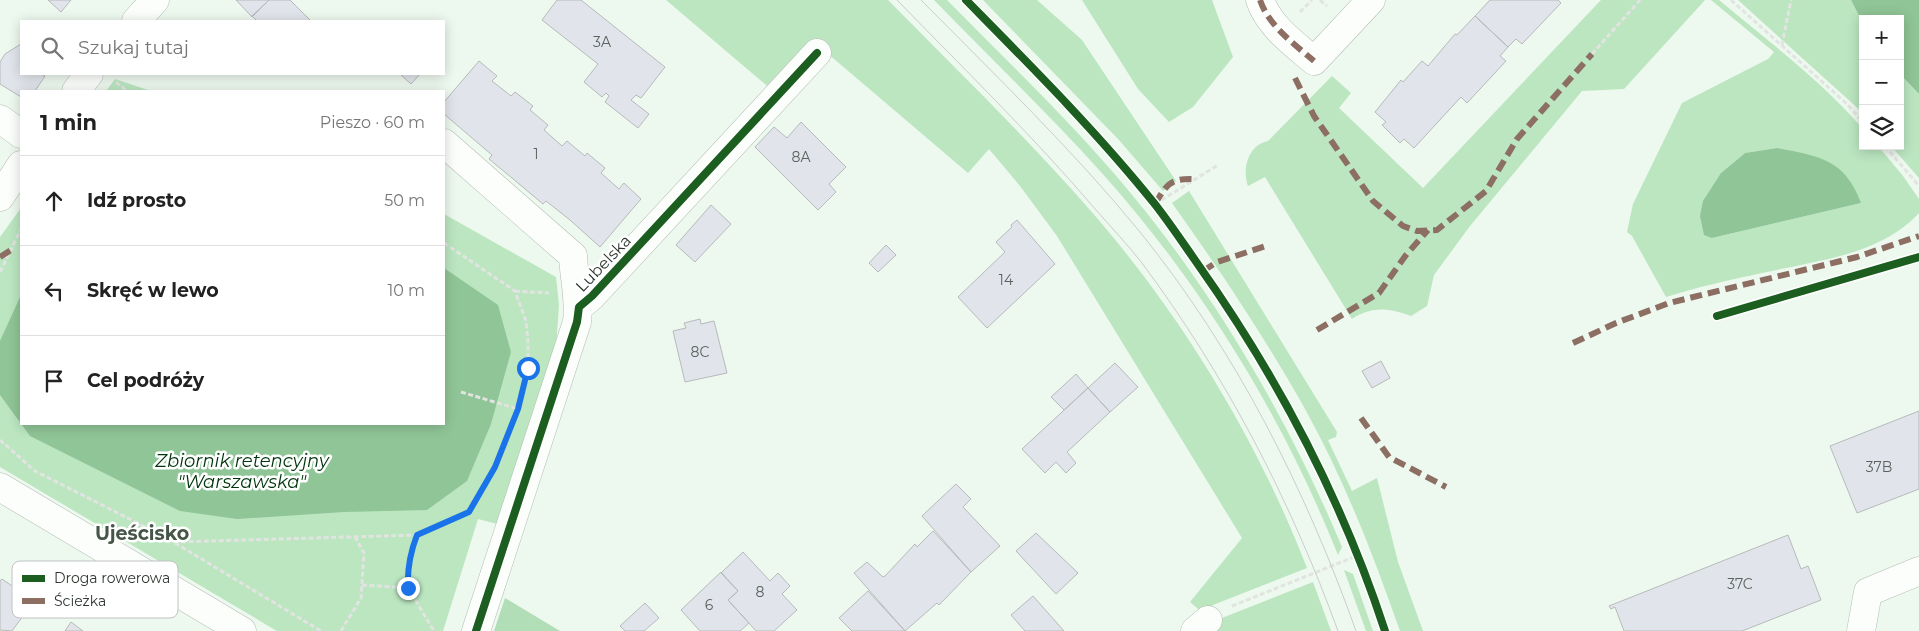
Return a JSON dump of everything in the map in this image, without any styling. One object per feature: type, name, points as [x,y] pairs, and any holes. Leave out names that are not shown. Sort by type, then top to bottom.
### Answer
[{"type":"street","points":[[137,20],[155,0]]},
{"type":"street","points":[[1260,0],[1264,12],[1280,32],[1314,61],[1371,0]]},
{"type":"street","name":"Lubelska","points":[[476,631],[575,329],[579,306],[592,296],[817,53]]},
{"type":"street","points":[[78,90],[100,76]]},
{"type":"street","points":[[0,119],[20,133]]},
{"type":"street","points":[[445,144],[574,256],[575,290],[579,306]]},
{"type":"street","points":[[0,197],[20,167]]},
{"type":"street","points":[[0,487],[124,561]]},
{"type":"street","points":[[1861,631],[1868,592],[1919,571]]},
{"type":"street","points":[[178,593],[242,631]]},
{"type":"path","points":[[1592,54],[1640,0]]},
{"type":"path","points":[[1730,0],[1782,45],[1859,118]]},
{"type":"path","points":[[1782,45],[1791,0]]},
{"type":"path","points":[[100,76],[125,90]]},
{"type":"path","points":[[1888,150],[1919,186]]},
{"type":"path","points":[[1155,204],[1218,164]]},
{"type":"path","points":[[0,272],[20,231]]},
{"type":"path","points":[[445,244],[515,291],[526,321],[528,341],[528,368],[522,392]]},
{"type":"path","points":[[461,392],[518,409]]},
{"type":"path","points":[[515,417],[520,401]]},
{"type":"path","points":[[175,542],[417,535],[469,512],[495,467],[508,434]]},
{"type":"path","points":[[0,440],[35,471],[175,542],[321,631]]},
{"type":"path","points":[[417,535],[410,554],[407,572],[408,588],[434,631]]},
{"type":"path","points":[[342,631],[361,598],[364,554],[355,537]]},
{"type":"path","points":[[1202,625],[1217,612],[1359,555]]},
{"type":"path","points":[[362,585],[408,588]]},
{"type":"shaded area","points":[[666,0],[888,0],[1066,183],[1123,250],[1155,292],[1214,380],[1240,425],[1265,472],[1307,568],[1213,605],[1204,614],[1190,602],[1242,538],[1057,236],[1020,186],[989,149],[968,173],[820,47],[772,90]]},
{"type":"shaded area","points":[[934,0],[947,0],[1050,103],[1123,184],[1175,250],[1230,331],[1302,459],[1342,547],[1338,555],[1316,503],[1265,402],[1236,352],[1172,259],[1137,214],[1080,149]]},
{"type":"shaded area","points":[[983,0],[1037,0],[1082,40],[1176,181],[1163,191],[1119,140]]},
{"type":"shaded area","points":[[1082,0],[1212,0],[1233,57],[1193,107],[1169,122],[1138,89]]},
{"type":"shaded area","points":[[1601,0],[1705,0],[1624,89],[1582,91],[1470,226],[1434,275],[1427,306],[1411,316],[1395,311],[1374,310],[1352,319],[1265,177],[1248,186],[1246,165],[1251,153],[1261,143],[1268,141],[1332,76],[1351,93],[1339,108],[1423,188]]},
{"type":"shaded area","points":[[1711,0],[1719,0],[1794,61],[1847,111],[1859,124],[1859,150],[1881,150],[1919,199],[1919,213],[1904,227],[1886,238],[1846,254],[1726,281],[1666,297],[1632,236],[1627,232],[1633,204],[1682,103],[1768,59],[1774,52]],"holes":[[[1777,148],[1861,203],[1712,238],[1721,173],[1745,153]]]},
{"type":"shaded area","points":[[1738,0],[1851,0],[1859,16],[1859,109]]},
{"type":"shaded area","points":[[1904,78],[1919,94],[1919,178],[1894,150],[1904,150]]},
{"type":"shaded area","points":[[115,79],[148,90],[107,90]]},
{"type":"shaded area","points":[[1189,191],[1337,432],[1336,437],[1328,440],[1352,491],[1377,478],[1398,562],[1423,631],[1400,631],[1357,517],[1319,434],[1257,329],[1172,203]]},
{"type":"shaded area","points":[[20,209],[20,425],[445,425],[445,215],[556,277],[559,305],[556,348],[497,524],[478,519],[443,631],[277,631],[178,572],[178,561],[159,561],[0,467],[0,237]]},
{"type":"shaded area","points":[[1344,570],[1353,574],[1373,631],[1366,631]]},
{"type":"shaded area","points":[[1313,582],[1331,631],[1212,631],[1222,618]]},
{"type":"shaded area","points":[[505,598],[560,631],[494,631]]},
{"type":"water","points":[[1851,0],[1919,0],[1919,94],[1904,78],[1904,15],[1859,16]]},
{"type":"water","points":[[1777,148],[1818,157],[1829,162],[1847,177],[1855,188],[1861,203],[1712,238],[1704,235],[1700,216],[1703,201],[1721,173],[1745,153]]},
{"type":"water","name":"Zbiornik retencyjny \"Warszawska\"","points":[[445,269],[498,305],[511,352],[491,424],[467,481],[427,510],[344,512],[237,519],[180,511],[30,436],[22,425],[445,425]]},
{"type":"water","points":[[20,297],[20,423],[0,395],[0,341]]},
{"type":"building","points":[[48,0],[71,0],[61,12]]},
{"type":"building","points":[[236,0],[269,0],[252,17]]},
{"type":"building","points":[[269,0],[290,0],[310,20],[256,20],[252,16]]},
{"type":"building","points":[[557,0],[581,0],[665,67],[641,98],[636,95],[631,100],[649,114],[638,128],[605,102],[609,96],[606,93],[602,97],[584,82],[598,64],[542,20]]},
{"type":"building","points":[[1490,0],[1558,0],[1561,3],[1522,44],[1516,39],[1508,47],[1475,16]]},
{"type":"building","points":[[1475,16],[1508,47],[1500,56],[1506,61],[1467,103],[1461,97],[1414,148],[1404,139],[1400,143],[1382,125],[1386,122],[1375,112],[1401,80],[1403,82],[1422,61],[1428,66],[1455,34],[1457,35]]},
{"type":"building","points":[[20,45],[20,75],[45,76],[36,90],[20,90],[20,96],[0,84],[0,62],[5,54]]},
{"type":"building","points":[[479,61],[497,76],[492,81],[511,96],[515,92],[533,106],[530,110],[548,125],[544,130],[562,146],[567,141],[585,156],[587,153],[605,168],[601,173],[619,189],[624,183],[641,199],[600,247],[570,220],[546,201],[543,204],[489,159],[492,155],[445,115],[445,101]]},
{"type":"building","points":[[401,75],[419,75],[411,84]]},
{"type":"building","points":[[801,122],[846,167],[829,184],[836,192],[818,210],[755,147],[774,127],[787,138]]},
{"type":"building","points":[[711,205],[731,224],[695,262],[676,245]]},
{"type":"building","points":[[1017,220],[1055,264],[987,328],[958,297],[1005,252],[996,242]]},
{"type":"building","points":[[886,245],[896,255],[878,272],[869,263]]},
{"type":"building","points":[[700,319],[701,324],[714,321],[727,373],[685,382],[673,331],[686,328],[684,323]]},
{"type":"building","points":[[1381,361],[1390,378],[1372,388],[1362,371]]},
{"type":"building","points":[[1115,363],[1138,387],[1110,412],[1088,388]]},
{"type":"building","points":[[1076,374],[1088,388],[1064,410],[1051,397]]},
{"type":"building","points":[[1088,388],[1110,412],[1067,452],[1076,463],[1066,473],[1056,462],[1045,473],[1022,449]]},
{"type":"building","points":[[1919,411],[1919,489],[1857,513],[1830,446]]},
{"type":"building","points":[[956,484],[971,499],[963,507],[1000,546],[971,572],[922,516]]},
{"type":"building","points":[[933,531],[971,572],[939,605],[937,603],[905,631],[854,573],[867,562],[883,577],[885,576],[915,544],[917,547]]},
{"type":"building","points":[[1036,533],[1078,573],[1056,594],[1016,551]]},
{"type":"building","points":[[1788,535],[1801,569],[1808,566],[1821,600],[1742,631],[1624,631],[1615,607],[1611,609],[1609,606]]},
{"type":"building","points":[[743,552],[770,581],[778,573],[790,586],[782,594],[797,610],[774,631],[756,631],[728,600],[738,591],[721,573]]},
{"type":"building","points":[[721,572],[738,591],[728,600],[749,623],[740,631],[700,631],[681,610]]},
{"type":"building","points":[[2,579],[12,586],[12,618],[22,618],[12,631],[0,630],[0,581]]},
{"type":"building","points":[[868,591],[905,631],[852,631],[839,618]]},
{"type":"building","points":[[1033,596],[1064,631],[1025,631],[1011,615]]},
{"type":"building","points":[[645,603],[659,618],[644,631],[625,631],[620,626]]},
{"type":"building","points":[[71,622],[83,631],[65,631]]},
{"type":"tram line","points":[[897,0],[1048,156],[1137,256],[1173,306],[1228,394],[1254,440],[1299,534],[1338,631]]},
{"type":"tram line","points":[[921,0],[1034,114],[1088,172],[1140,232],[1175,277],[1207,324],[1265,422],[1291,473],[1314,525],[1356,631]]},
{"type":"marked path","points":[[1260,0],[1269,18],[1276,26],[1290,41],[1314,61]]},
{"type":"marked path","points":[[1295,78],[1314,116],[1373,201],[1403,226],[1417,231],[1437,230],[1486,191],[1517,139],[1592,54]]},
{"type":"marked path","points":[[1155,204],[1170,184],[1175,181],[1195,179]]},
{"type":"marked path","points":[[1317,330],[1379,293],[1406,255],[1428,230]]},
{"type":"marked path","points":[[1573,343],[1616,323],[1669,303],[1857,257],[1919,236]]},
{"type":"marked path","points":[[1203,271],[1217,262],[1266,246]]},
{"type":"marked path","points":[[0,257],[11,250]]},
{"type":"marked path","points":[[1361,418],[1389,457],[1446,487]]},
{"type":"cycle path","points":[[966,0],[1063,99],[1132,176],[1165,218],[1226,306],[1280,394],[1328,486],[1368,582],[1385,631]]},
{"type":"cycle path","points":[[476,631],[577,322],[579,307],[592,296],[817,53]]},
{"type":"cycle path","points":[[1717,316],[1919,257]]},
{"type":"district","name":"Ujeścisko","points":[[142,533]]},
{"type":"route","points":[[408,588],[407,572],[410,554],[417,535],[469,512],[495,467],[518,409],[528,368]]}]
